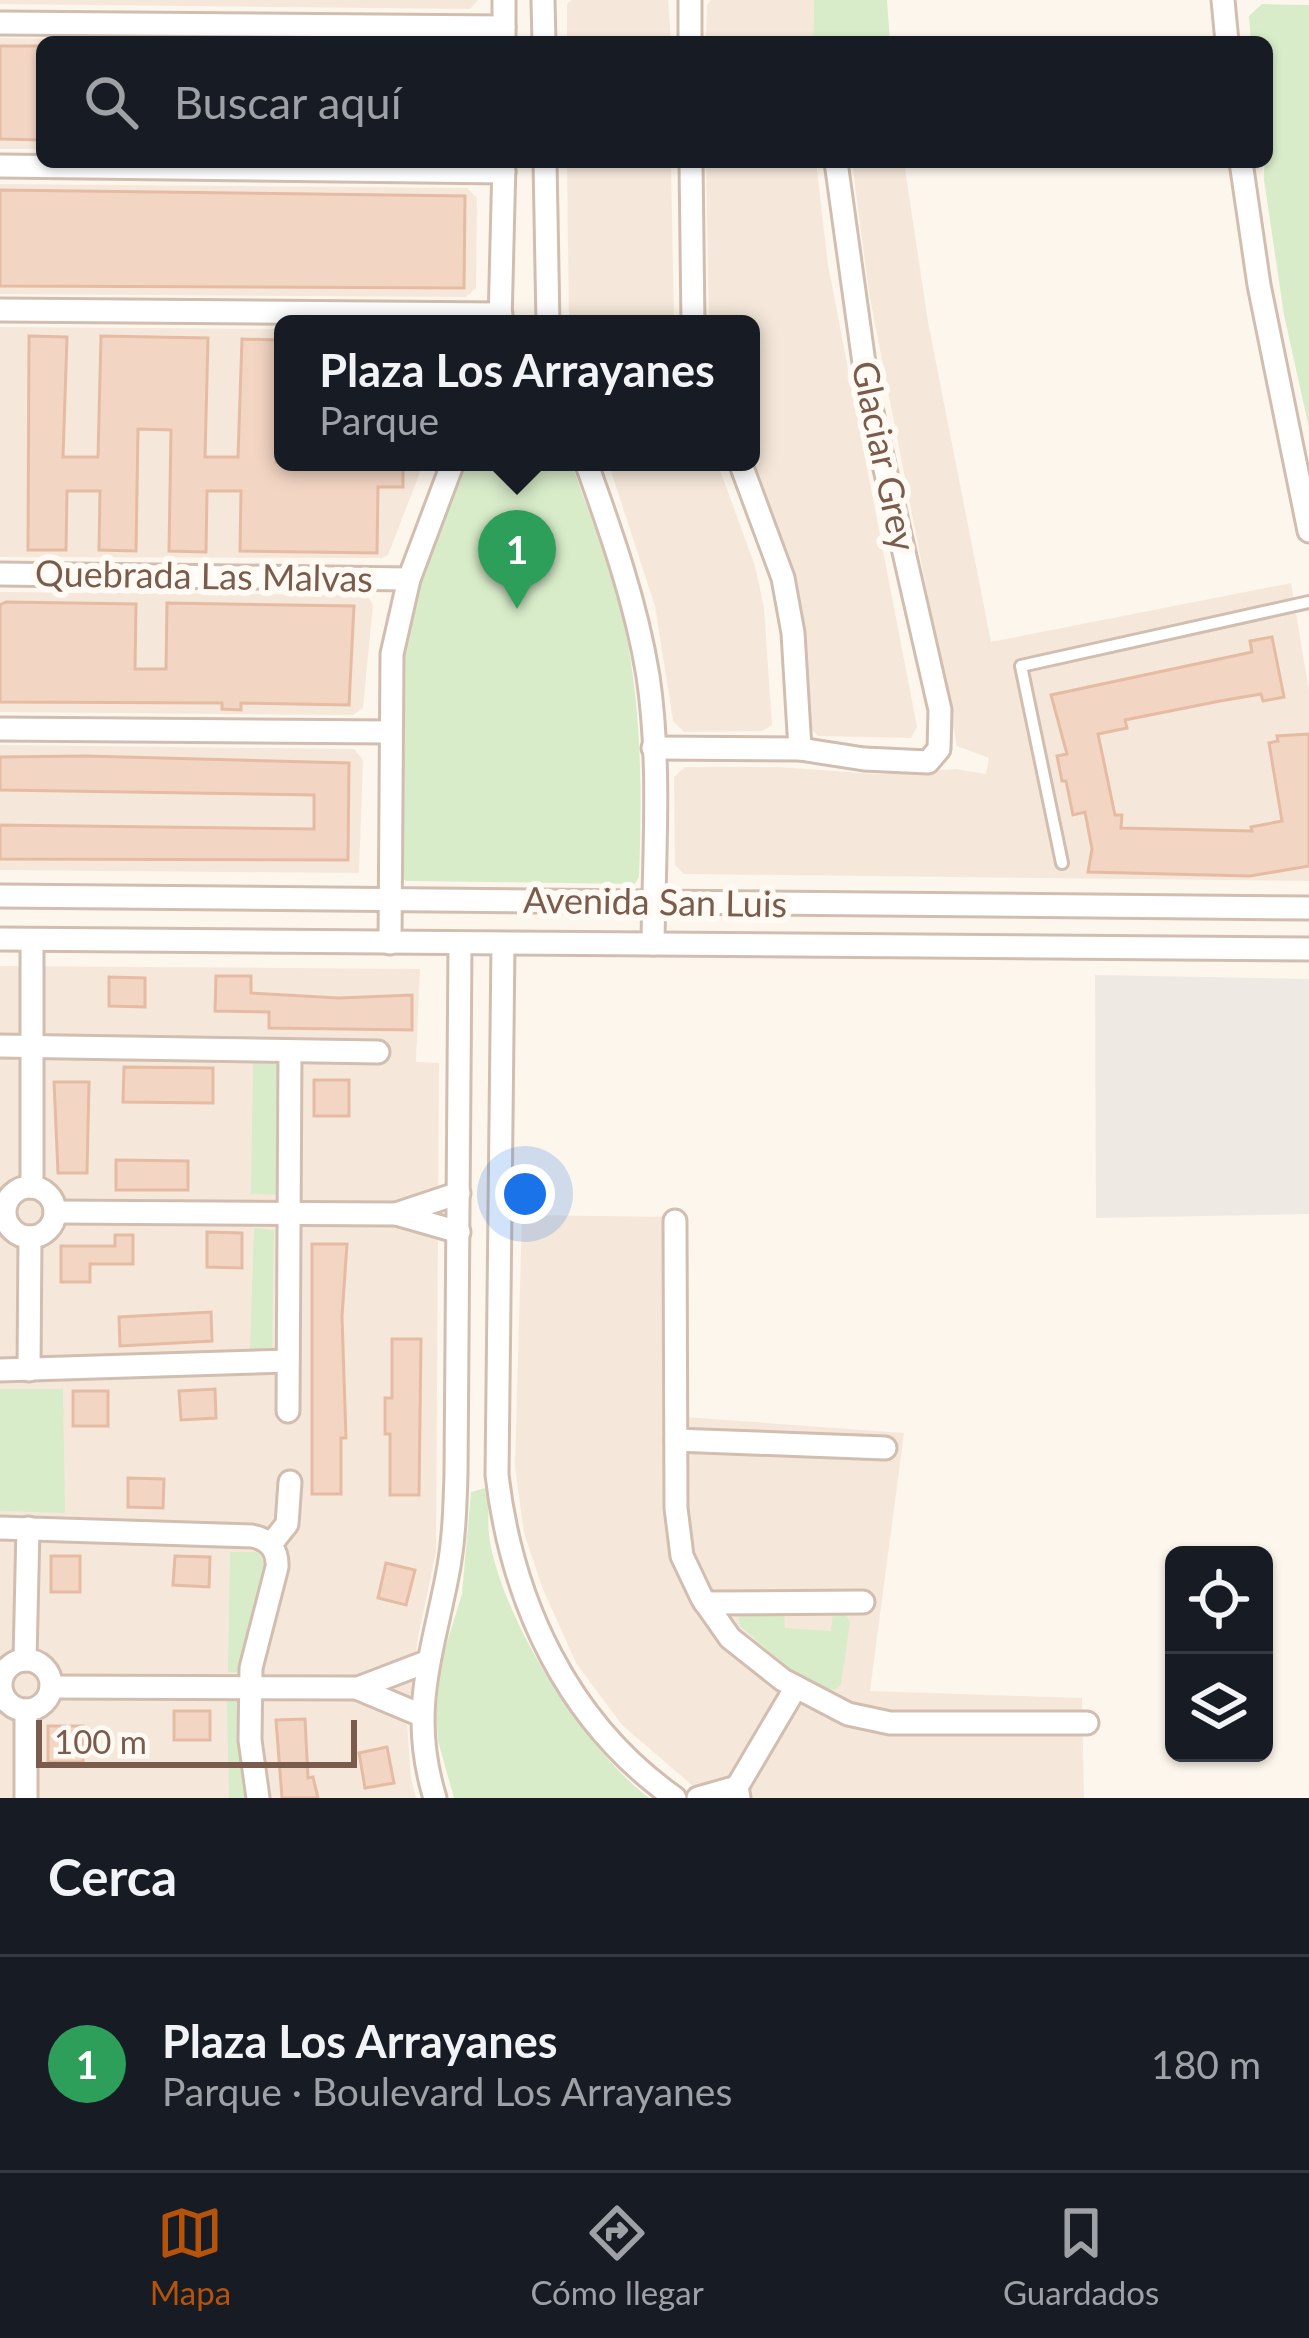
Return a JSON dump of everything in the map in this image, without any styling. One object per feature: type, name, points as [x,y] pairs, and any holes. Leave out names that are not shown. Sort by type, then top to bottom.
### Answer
[{"type":"street","points":[[0,23],[504,34],[504,0]]},
{"type":"street","points":[[543,0],[544,36]]},
{"type":"street","points":[[690,0],[690,36]]},
{"type":"street","points":[[1223,0],[1226,36]]},
{"type":"street","points":[[0,166],[36,166]]},
{"type":"street","points":[[501,315],[504,168]]},
{"type":"street","points":[[545,168],[548,315]]},
{"type":"street","points":[[691,168],[693,315]]},
{"type":"street","name":"Glaciar Grey","points":[[800,748],[864,759],[928,762],[939,749],[940,710],[869,399],[837,168]]},
{"type":"street","points":[[1242,168],[1262,303],[1309,531]]},
{"type":"street","points":[[0,310],[278,315]]},
{"type":"street","points":[[390,943],[392,654],[409,579],[450,471]]},
{"type":"street","points":[[589,471],[635,610],[648,679],[653,748],[653,944]]},
{"type":"street","points":[[653,748],[800,748],[793,633],[783,578],[743,471]]},
{"type":"street","name":"Quebrada Las Malvas","points":[[0,574],[409,579]]},
{"type":"street","points":[[0,729],[389,732]]},
{"type":"street","name":"Avenida San Luis","points":[[0,896],[1309,908]]},
{"type":"street","name":"Avenida San Luis","points":[[0,939],[1309,949]]},
{"type":"street","points":[[32,940],[32,1187]]},
{"type":"street","points":[[435,1798],[422,1750],[421,1715],[426,1662],[452,1549],[457,1474],[460,944]]},
{"type":"street","points":[[503,944],[497,1475],[518,1576],[562,1677],[609,1740],[675,1798]]},
{"type":"street","points":[[0,1046],[378,1052]]},
{"type":"street","points":[[288,1411],[290,1051]]},
{"type":"street","points":[[32,1187],[49,1195],[55,1212],[48,1230],[30,1237],[12,1229],[3,1211],[14,1193],[32,1187]]},
{"type":"street","points":[[396,1214],[459,1192]]},
{"type":"street","points":[[55,1212],[396,1214],[459,1232]]},
{"type":"street","points":[[675,1221],[676,1508],[682,1556],[705,1603],[730,1638],[796,1687],[848,1714],[890,1723],[1087,1723]]},
{"type":"street","points":[[29,1370],[30,1237]]},
{"type":"street","points":[[0,1370],[288,1361]]},
{"type":"street","points":[[676,1440],[885,1448]]},
{"type":"street","points":[[457,1474],[497,1475]]},
{"type":"street","points":[[271,1544],[287,1524],[290,1482]]},
{"type":"street","points":[[0,1528],[251,1536],[271,1544],[277,1568],[253,1657],[250,1688],[250,1741],[258,1798]]},
{"type":"street","points":[[26,1660],[28,1528]]},
{"type":"street","points":[[705,1603],[863,1602]]},
{"type":"street","points":[[26,1660],[45,1668],[51,1688],[40,1706],[26,1710],[9,1703],[1,1686],[8,1668],[26,1660]]},
{"type":"street","points":[[51,1688],[358,1688],[426,1662]]},
{"type":"street","points":[[698,1798],[738,1792],[796,1687]]},
{"type":"street","points":[[358,1688],[421,1715]]},
{"type":"street","points":[[26,1710],[26,1798]]},
{"type":"lane","points":[[1061,862],[1022,666],[1309,602]]},
{"type":"shaded area","points":[[0,0],[478,0],[470,9],[0,4]]},
{"type":"shaded area","points":[[572,0],[668,0],[671,36],[567,36],[567,4]]},
{"type":"shaded area","points":[[711,0],[814,0],[813,36],[706,36]]},
{"type":"shaded area","points":[[0,38],[36,38],[36,149],[0,149]]},
{"type":"shaded area","points":[[567,168],[671,168],[674,315],[569,315]]},
{"type":"shaded area","points":[[706,168],[817,168],[828,265],[917,727],[911,738],[818,736],[807,725],[803,627],[793,574],[758,471],[760,315],[709,315]]},
{"type":"shaded area","points":[[853,168],[905,168],[928,322],[991,642],[1291,583],[1309,691],[1309,881],[684,874],[675,865],[674,777],[685,767],[877,774],[956,769],[986,774],[989,758],[957,746],[869,293]]},
{"type":"shaded area","points":[[0,184],[467,188],[477,198],[476,288],[466,297],[0,294]]},
{"type":"shaded area","points":[[0,327],[274,329],[274,471],[421,471],[388,555],[382,558],[0,557]]},
{"type":"shaded area","points":[[611,471],[720,471],[755,566],[764,608],[772,725],[762,731],[684,732],[673,721],[655,606]]},
{"type":"shaded area","points":[[0,592],[367,595],[373,605],[363,708],[353,715],[0,712]]},
{"type":"shaded area","points":[[0,745],[354,749],[363,760],[359,873],[0,870]]},
{"type":"shaded area","points":[[0,966],[420,969],[416,1062],[439,1063],[436,1552],[418,1637],[407,1724],[416,1798],[0,1798]]},
{"type":"shaded area","points":[[1095,975],[1309,979],[1309,1214],[1096,1218]]},
{"type":"shaded area","points":[[522,1215],[679,1217],[684,1417],[904,1433],[870,1691],[1082,1698],[1084,1798],[707,1798],[622,1725],[576,1663],[524,1533],[515,1467]]},
{"type":"green space","points":[[814,0],[887,0],[890,36],[813,36]]},
{"type":"green space","points":[[1262,4],[1309,5],[1309,428],[1284,315],[1264,180],[1264,168],[1273,168],[1273,36],[1251,36],[1249,16]]},
{"type":"green space","points":[[463,471],[574,471],[615,587],[631,660],[640,784],[639,877],[635,884],[406,881],[400,876],[405,658],[435,544]]},
{"type":"green space","points":[[253,1063],[278,1064],[280,1195],[251,1194]]},
{"type":"green space","points":[[254,1228],[274,1230],[272,1353],[250,1349]]},
{"type":"green space","points":[[0,1389],[63,1389],[65,1513],[0,1511]]},
{"type":"green space","points":[[489,1487],[490,1542],[498,1574],[529,1646],[598,1748],[649,1798],[454,1798],[438,1741],[441,1662],[462,1594],[471,1492]]},
{"type":"green space","points":[[230,1552],[258,1552],[264,1563],[238,1672],[228,1672]]},
{"type":"green space","points":[[743,1610],[784,1612],[785,1628],[831,1631],[833,1612],[845,1613],[850,1622],[841,1684],[835,1690],[822,1686],[784,1664],[740,1626],[738,1615]]},
{"type":"green space","points":[[239,1698],[247,1798],[229,1798],[227,1699]]},
{"type":"building","points":[[0,46],[36,46],[36,140],[0,139]]},
{"type":"building","points":[[0,190],[465,196],[464,288],[0,286]]},
{"type":"building","points":[[29,336],[67,337],[63,457],[98,457],[101,336],[208,338],[205,457],[238,457],[242,339],[274,340],[274,471],[403,471],[403,487],[378,487],[377,553],[240,551],[241,491],[207,491],[206,552],[169,551],[171,430],[138,429],[136,551],[99,550],[100,491],[67,491],[66,550],[28,550]]},
{"type":"building","points":[[167,603],[354,606],[349,705],[241,703],[241,710],[222,709],[222,703],[0,702],[0,605],[136,604],[135,669],[166,669]]},
{"type":"building","points":[[1272,637],[1284,697],[1263,701],[1261,694],[1220,701],[1125,720],[1127,728],[1098,734],[1115,815],[1122,815],[1121,828],[1252,831],[1251,827],[1282,821],[1269,743],[1278,741],[1277,736],[1309,734],[1309,866],[1250,876],[1088,872],[1092,849],[1085,812],[1073,815],[1066,781],[1062,781],[1057,756],[1067,754],[1051,695],[1252,652],[1250,641]]},
{"type":"building","points":[[0,757],[349,763],[348,860],[0,859],[0,825],[314,829],[314,795],[0,790]]},
{"type":"building","points":[[216,976],[251,976],[251,993],[339,998],[412,995],[412,1030],[269,1028],[269,1012],[215,1011]]},
{"type":"building","points":[[109,977],[145,978],[145,1007],[109,1006]]},
{"type":"building","points":[[124,1067],[213,1068],[213,1103],[123,1102]]},
{"type":"building","points":[[314,1080],[349,1080],[349,1116],[314,1116]]},
{"type":"building","points":[[54,1082],[89,1082],[87,1173],[58,1173]]},
{"type":"building","points":[[116,1160],[188,1161],[188,1190],[116,1190]]},
{"type":"building","points":[[207,1232],[242,1233],[242,1268],[207,1267]]},
{"type":"building","points":[[115,1235],[133,1235],[133,1264],[90,1264],[90,1282],[61,1282],[61,1246],[115,1246]]},
{"type":"building","points":[[312,1244],[347,1244],[342,1316],[346,1438],[341,1438],[341,1494],[312,1494]]},
{"type":"building","points":[[211,1312],[212,1341],[120,1346],[119,1317]]},
{"type":"building","points":[[392,1339],[421,1339],[419,1495],[390,1495],[385,1398],[392,1398]]},
{"type":"building","points":[[215,1389],[216,1418],[181,1420],[179,1391]]},
{"type":"building","points":[[73,1391],[108,1391],[108,1426],[73,1426]]},
{"type":"building","points":[[128,1478],[164,1479],[163,1508],[128,1507]]},
{"type":"building","points":[[51,1556],[80,1556],[80,1592],[51,1592]]},
{"type":"building","points":[[175,1556],[210,1557],[209,1587],[173,1585]]},
{"type":"building","points":[[386,1563],[415,1570],[406,1605],[378,1598]]},
{"type":"building","points":[[174,1711],[210,1711],[210,1740],[174,1740]]},
{"type":"building","points":[[305,1719],[308,1778],[313,1777],[318,1798],[282,1798],[276,1720]]},
{"type":"building","points":[[48,1726],[83,1726],[83,1762],[48,1762]]},
{"type":"building","points":[[387,1747],[394,1783],[365,1788],[359,1753]]},
{"type":"place","name":"Plaza Los Arrayanes","points":[[517,609]]}]
